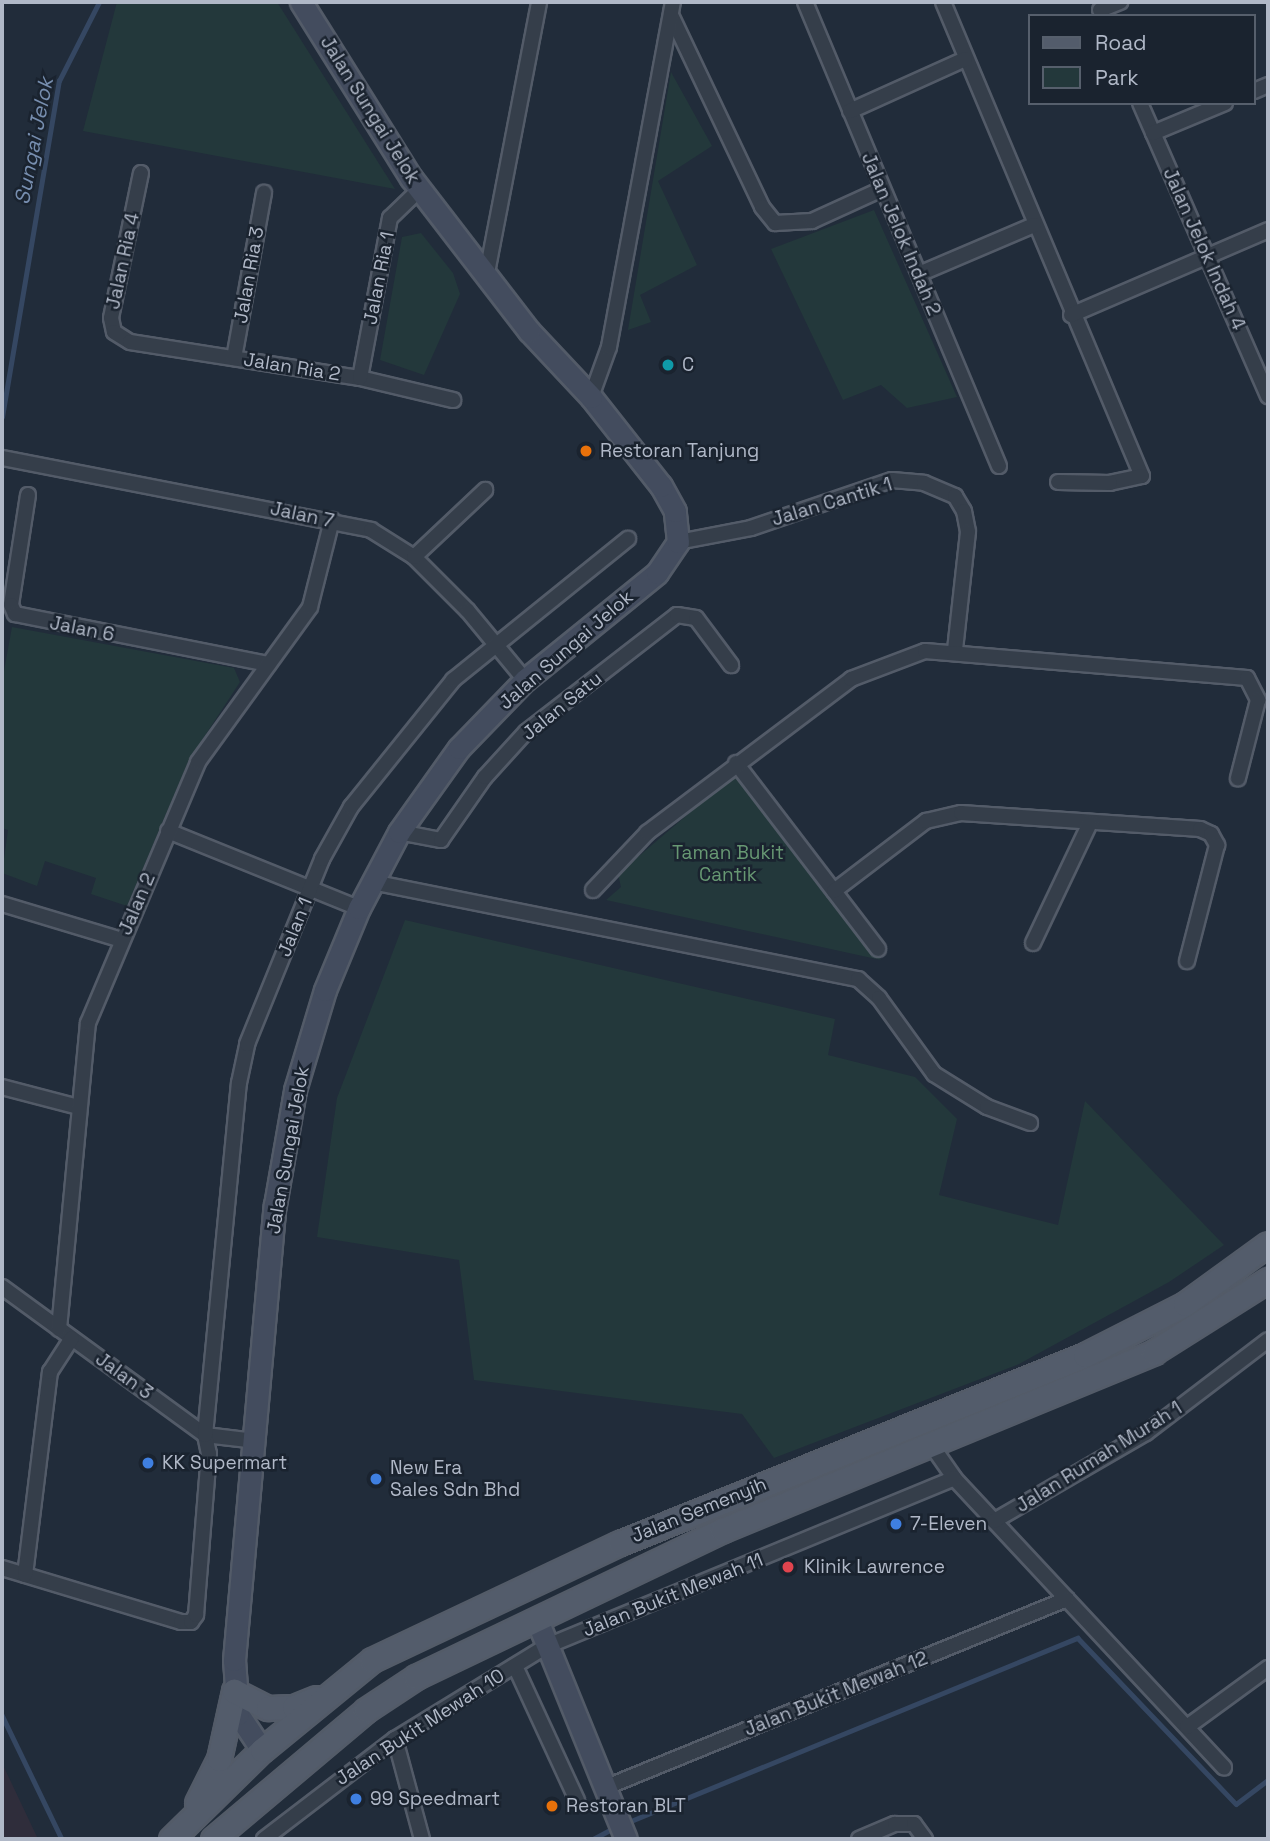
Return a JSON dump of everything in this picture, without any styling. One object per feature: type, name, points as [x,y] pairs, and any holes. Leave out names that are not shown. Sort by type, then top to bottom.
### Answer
[{"type":"main road","name":"Jalan Semenyih","points":[[183,1835],[262,1750],[372,1660],[620,1543],[1085,1355],[1185,1304],[1268,1244]]},
{"type":"main road","name":"Jalan Semenyih","points":[[214,1839],[252,1802],[366,1710],[416,1677],[723,1530],[932,1446],[1154,1352],[1268,1280]]},
{"type":"main road","points":[[473,1611],[514,1609],[537,1620],[538,1604],[545,1593],[612,1553],[620,1543]]},
{"type":"main road","points":[[183,1835],[219,1759],[234,1691],[268,1708],[294,1707],[332,1691]]},
{"type":"main road","points":[[262,1750],[281,1758],[346,1712],[366,1710]]},
{"type":"street","name":"Jalan Sungai Jelok","points":[[262,1750],[242,1726],[234,1691],[237,1627],[275,1205],[295,1090],[325,990],[359,908],[399,832],[459,748],[525,680],[657,573],[678,542],[675,511],[661,486],[592,397],[486,278],[419,190],[301,2]]},
{"type":"street","points":[[486,278],[539,2]]},
{"type":"street","name":"Jalan Jelok Indah 2","points":[[805,2],[999,466]]},
{"type":"street","points":[[943,2],[1071,315],[1142,476],[1110,483],[1058,482]]},
{"type":"street","points":[[1099,9],[1120,2]]},
{"type":"street","points":[[672,8],[762,207],[775,223],[812,220],[882,189]]},
{"type":"street","points":[[592,397],[609,347],[672,8]]},
{"type":"street","points":[[850,111],[965,59]]},
{"type":"street","name":"Jalan Jelok Indah 4","points":[[1141,105],[1267,387]]},
{"type":"street","points":[[1153,133],[1220,105]]},
{"type":"street","name":"Jalan Ria 4","points":[[130,342],[114,332],[111,318],[141,173]]},
{"type":"street","name":"Jalan Ria 1","points":[[360,378],[390,218],[419,190]]},
{"type":"street","name":"Jalan Ria 3","points":[[234,358],[264,193]]},
{"type":"street","points":[[919,274],[1034,225]]},
{"type":"street","points":[[1071,315],[1268,230]]},
{"type":"street","name":"Jalan Ria 2","points":[[130,342],[360,378],[453,400]]},
{"type":"street","name":"Jalan 7","points":[[2,458],[332,520],[371,530],[414,557],[497,643],[525,680]]},
{"type":"street","name":"Jalan Cantik 1","points":[[678,542],[751,528],[892,480],[924,483],[955,496],[964,510],[968,532],[955,650]]},
{"type":"street","points":[[414,557],[485,490]]},
{"type":"street","name":"Jalan 6","points":[[27,495],[11,605],[15,614],[268,664]]},
{"type":"street","name":"Jalan 2","points":[[65,1333],[78,1107],[88,1023],[198,761],[310,607],[332,520]]},
{"type":"street","name":"Jalan 1","points":[[25,1575],[191,1622],[196,1615],[209,1454],[205,1435],[239,1083],[247,1044],[311,888],[351,807],[453,680],[628,539]]},
{"type":"street","name":"Jalan Satu","points":[[399,832],[441,840],[485,777],[526,732],[677,615],[696,618],[731,665]]},
{"type":"street","points":[[593,890],[647,833],[736,763],[851,679],[899,657],[955,650],[1247,678],[1258,700],[1238,778]]},
{"type":"street","points":[[736,763],[878,949]]},
{"type":"street","points":[[834,891],[926,821],[961,813],[1212,834],[1217,845],[1187,961]]},
{"type":"street","points":[[1033,943],[1090,822]]},
{"type":"street","points":[[168,831],[359,908]]},
{"type":"street","points":[[372,882],[858,979],[879,998],[934,1074],[987,1107],[1030,1123]]},
{"type":"street","points":[[2,904],[122,940]]},
{"type":"street","points":[[2,1087],[78,1107]]},
{"type":"street","name":"Jalan 3","points":[[2,1287],[205,1435],[255,1441]]},
{"type":"street","points":[[2,1568],[25,1575],[50,1371],[65,1333]]},
{"type":"street","name":"Jalan Rumah Murah 1","points":[[994,1521],[1146,1433],[1268,1340]]},
{"type":"street","points":[[932,1446],[954,1478],[1224,1768]]},
{"type":"street","name":"Jalan Bukit Mewah 11","points":[[547,1646],[954,1478]]},
{"type":"street","name":"Jalan Bukit Mewah 12","points":[[608,1798],[1067,1599]]},
{"type":"street","points":[[537,1620],[626,1839]]},
{"type":"street","name":"Jalan Bukit Mewah 10","points":[[264,1839],[395,1739],[547,1646]]},
{"type":"street","points":[[515,1665],[577,1800]]},
{"type":"street","points":[[1187,1727],[1268,1668]]},
{"type":"street","points":[[395,1739],[422,1839]]},
{"type":"street","points":[[859,1839],[895,1824],[914,1824],[925,1839]]},
{"type":"shaded area","points":[[2,1763],[38,1839],[2,1839]]},
{"type":"green space","points":[[117,2],[277,2],[395,189],[83,131]]},
{"type":"green space","points":[[671,72],[712,146],[658,181],[697,265],[640,295],[651,322],[628,330]]},
{"type":"green space","points":[[874,210],[957,397],[907,408],[881,385],[843,400],[771,249]]},
{"type":"green space","points":[[421,233],[453,273],[460,294],[424,375],[380,360],[402,237]]},
{"type":"green space","points":[[12,627],[234,668],[240,682],[189,760],[127,906],[91,894],[96,878],[45,861],[37,886],[2,873],[8,830],[2,828],[2,682]]},
{"type":"green space","name":"Taman Bukit Cantik","points":[[735,774],[881,960],[606,900],[621,887],[618,874]]},
{"type":"green space","points":[[405,920],[835,1019],[828,1055],[915,1077],[957,1119],[939,1195],[1058,1225],[1085,1101],[1224,1245],[1169,1282],[1019,1364],[774,1458],[742,1414],[474,1380],[459,1260],[317,1237],[337,1098]]},
{"type":"waterway","name":"Sungai Jelok","points":[[2,417],[59,81],[99,2]]},
{"type":"waterway","points":[[626,1823],[1078,1638],[1236,1804],[1268,1780]]},
{"type":"waterway","name":"Sungai Jelok","points":[[2,1715],[62,1839]]},
{"type":"waterway","points":[[593,1839],[614,1828]]},
{"type":"place","name":"C","points":[[668,365]]},
{"type":"place","name":"Restoran Tanjung","points":[[586,451]]},
{"type":"place","name":"KK Supermart","points":[[148,1463]]},
{"type":"place","name":"New Era Sales Sdn Bhd","points":[[376,1479]]},
{"type":"place","name":"7-Eleven","points":[[896,1524]]},
{"type":"place","name":"Klinik Lawrence","points":[[788,1567]]},
{"type":"place","name":"99 Speedmart","points":[[356,1799]]},
{"type":"place","name":"Restoran BLT","points":[[552,1806]]}]
